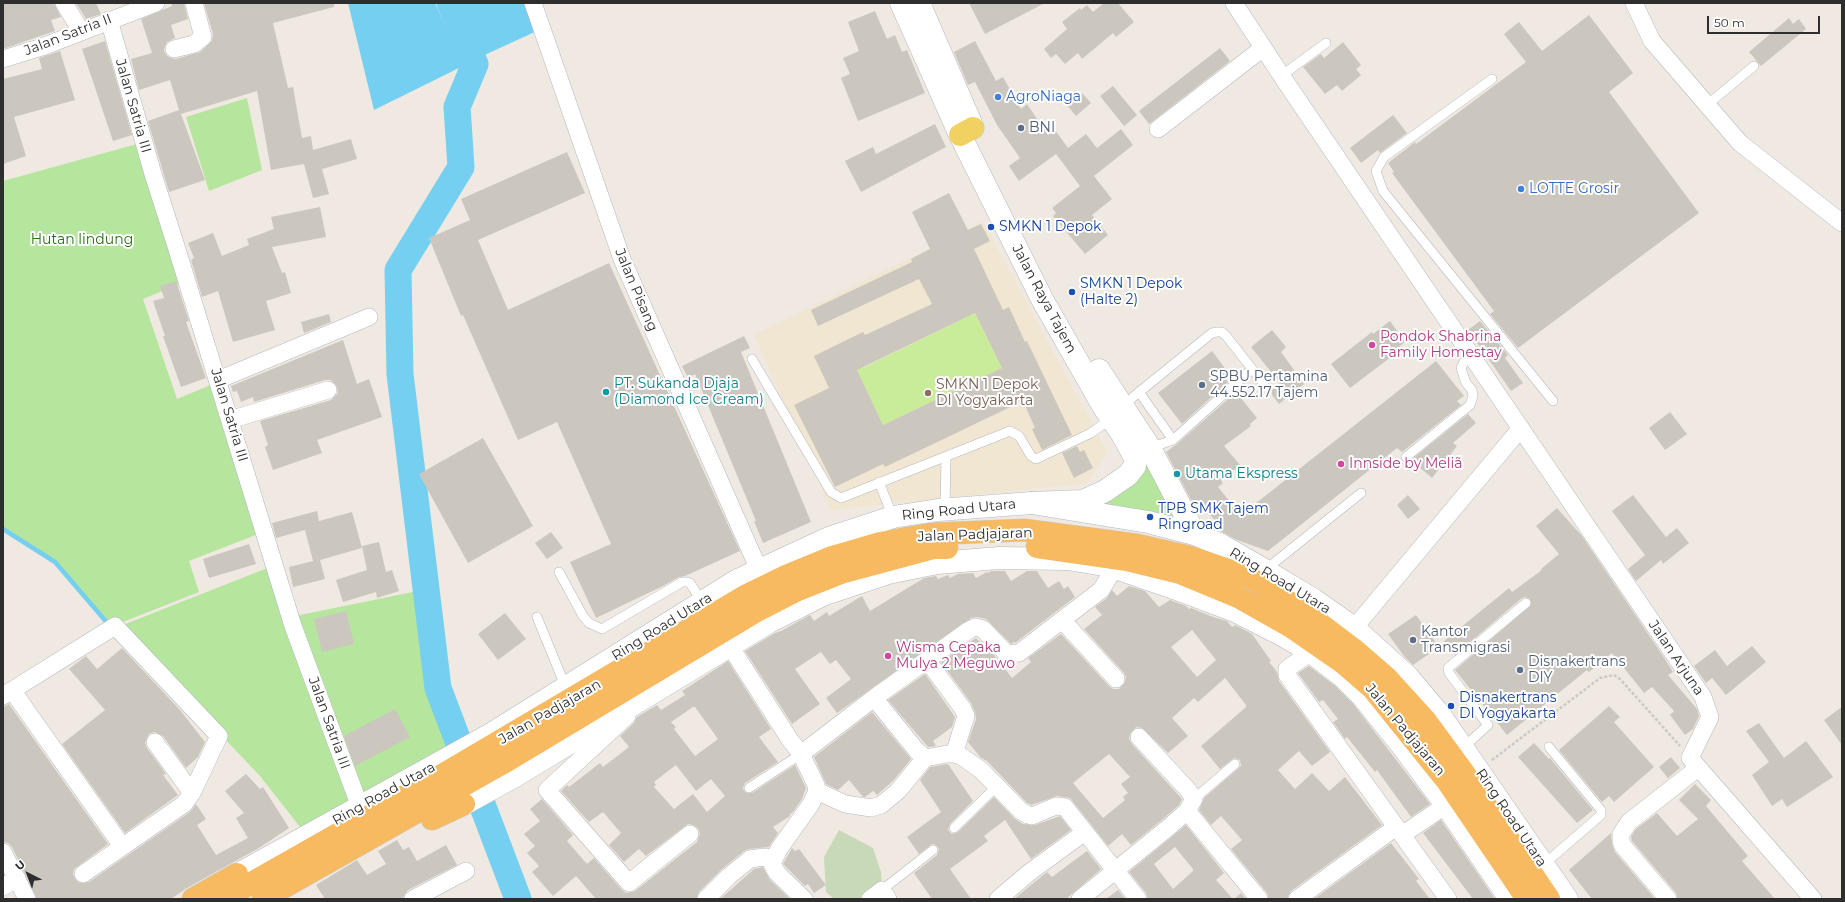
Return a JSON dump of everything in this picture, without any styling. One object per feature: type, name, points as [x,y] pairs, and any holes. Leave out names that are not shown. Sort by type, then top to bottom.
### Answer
[{"type":"highway","name":"Jalan Padjajaran","points":[[502,754],[636,652],[786,576],[832,557],[880,543],[931,534],[1024,530],[1137,545],[1190,557],[1249,577],[1302,610],[1356,651],[1386,677],[1426,721],[1549,899]]},
{"type":"highway","name":"Jalan Padjajaran","points":[[222,899],[452,782],[755,612],[798,590],[841,573],[934,548],[1027,545],[1127,560],[1180,573],[1238,597],[1291,627],[1343,663],[1372,689],[1447,781],[1491,858],[1527,899]]},
{"type":"highway","name":"Ring Road Utara","points":[[284,899],[382,843],[452,782]]},
{"type":"highway","name":"Ring Road Utara","points":[[193,899],[251,885]]},
{"type":"street","points":[[64,3],[81,31]]},
{"type":"street","name":"Jalan Satria II","points":[[3,58],[42,47],[110,20],[133,7],[156,3]]},
{"type":"street","points":[[174,49],[194,44],[203,37],[194,3]]},
{"type":"street","name":"Jalan Pisang","points":[[533,3],[622,259],[759,570]]},
{"type":"street","name":"Jalan Raya Tajem","points":[[901,3],[966,132],[1042,299],[1195,534]]},
{"type":"street","name":"Jalan Raya Tajem","points":[[919,3],[966,132]]},
{"type":"street","name":"Jalan Arjuna","points":[[1234,3],[1645,614],[1703,697],[1710,717],[1694,763]]},
{"type":"street","points":[[1634,3],[1652,41],[1740,143],[1842,223]]},
{"type":"street","name":"Jalan Satria III","points":[[110,20],[152,174],[218,380],[293,626],[360,807]]},
{"type":"street","points":[[1158,129],[1263,48]]},
{"type":"street","points":[[218,380],[369,317]]},
{"type":"street","points":[[230,420],[328,390]]},
{"type":"street","points":[[1354,628],[1521,428]]},
{"type":"street","points":[[1032,503],[1082,501],[1105,491],[1128,475],[1135,466],[1135,458],[1141,450]]},
{"type":"street","name":"Ring Road Utara","points":[[502,754],[566,688],[636,652],[702,602],[736,580],[829,538],[893,517],[945,510],[1032,503],[1148,522],[1195,534],[1221,546],[1265,570],[1314,600],[1354,628],[1408,676],[1440,715],[1464,747],[1567,899]]},
{"type":"street","name":"Ring Road Utara","points":[[251,885],[360,807],[452,782],[502,754],[654,692],[808,601],[848,586],[918,566],[970,560],[1018,557],[1068,560],[1110,566],[1235,611],[1284,636],[1311,652],[1342,676],[1363,697],[1400,742],[1446,805],[1491,858],[1510,899]]},
{"type":"street","points":[[801,754],[874,698],[969,630],[976,627],[983,629],[1007,654],[1013,655],[1019,653],[1101,590],[1109,577],[1110,566]]},
{"type":"street","points":[[1062,620],[1116,679]]},
{"type":"street","points":[[83,874],[184,804],[192,793],[220,736],[115,626],[8,693],[122,846]]},
{"type":"street","points":[[730,646],[790,740],[801,754],[816,785],[816,791],[811,804],[774,858],[773,868],[776,873],[804,899]]},
{"type":"street","points":[[1311,652],[1287,669],[1287,675],[1448,899]]},
{"type":"street","points":[[927,660],[963,709],[966,716],[954,754]]},
{"type":"street","points":[[654,692],[547,790],[629,884],[690,834]]},
{"type":"street","points":[[874,698],[917,751],[925,758]]},
{"type":"street","points":[[1139,737],[1188,790],[1191,805],[1259,899]]},
{"type":"street","points":[[155,742],[192,793]]},
{"type":"street","points":[[816,791],[844,804],[871,808],[881,805],[898,791],[925,758],[954,754],[971,762],[998,785],[1024,814],[1032,816],[1050,808],[1061,806],[1069,811],[1138,899]]},
{"type":"street","points":[[1668,899],[1623,846],[1621,834],[1629,822],[1694,763],[1813,899]]},
{"type":"street","points":[[1080,899],[1150,843],[1191,805]]},
{"type":"street","points":[[1297,899],[1399,831],[1446,805]]},
{"type":"street","points":[[998,899],[1030,872],[1085,832]]},
{"type":"street","points":[[3,852],[10,882],[27,899]]},
{"type":"street","points":[[706,899],[729,876],[750,860],[774,858]]},
{"type":"street","points":[[413,899],[466,871]]},
{"type":"lane","points":[[1282,76],[1326,43]]},
{"type":"lane","points":[[1707,105],[1754,66]]},
{"type":"lane","points":[[1492,79],[1384,157],[1376,171],[1383,191],[1553,401]]},
{"type":"lane","points":[[752,359],[831,492],[841,498],[1010,430],[1019,436],[1031,456],[1036,459],[1091,433],[1117,414],[1139,392],[1212,332],[1222,332],[1264,384]]},
{"type":"lane","points":[[1406,457],[1470,404],[1473,396],[1472,390],[1466,383],[1461,368],[1464,362],[1471,355]]},
{"type":"lane","points":[[1141,450],[1173,440],[1252,369]]},
{"type":"lane","points":[[1139,392],[1173,440]]},
{"type":"lane","points":[[945,510],[946,456]]},
{"type":"lane","points":[[879,482],[893,517]]},
{"type":"lane","points":[[1265,570],[1361,493]]},
{"type":"lane","points":[[559,572],[589,623],[602,629],[682,582],[690,583],[702,602]]},
{"type":"lane","points":[[1464,747],[1488,725],[1449,673],[1448,668],[1526,603]]},
{"type":"lane","points":[[537,617],[566,688]]},
{"type":"lane","points":[[1543,865],[1601,815],[1601,810],[1549,747]]},
{"type":"lane","points":[[749,788],[801,754]]},
{"type":"lane","points":[[1191,805],[1235,764]]},
{"type":"lane","points":[[954,828],[998,785]]},
{"type":"lane","points":[[880,896],[933,850]]},
{"type":"path","points":[[1479,770],[1600,678],[1614,675],[1620,679],[1694,763]]},
{"type":"shaded area","name":"SMKN 1 Depok DI Yogyakarta","points":[[983,222],[1107,452],[1087,483],[831,510],[754,335]]},
{"type":"green space","points":[[247,98],[262,170],[209,191],[186,117]]},
{"type":"green space","name":"Hutan lindung","points":[[137,144],[184,282],[143,299],[177,399],[213,384],[258,534],[189,561],[199,592],[110,627],[55,562],[3,529],[3,181]]},
{"type":"green space","points":[[975,313],[1002,368],[883,425],[845,345],[851,343],[863,368]]},
{"type":"green space","points":[[1148,452],[1187,528],[1084,504]]},
{"type":"green space","points":[[270,567],[317,716],[352,806],[304,832],[260,776],[118,627]]},
{"type":"green space","points":[[413,592],[429,687],[458,748],[363,802],[295,616]]},
{"type":"green space","points":[[839,830],[873,848],[881,872],[882,888],[867,899],[834,899],[826,892],[824,857]]},
{"type":"water","points":[[348,3],[435,3],[463,66],[374,110]]},
{"type":"water","points":[[455,3],[528,3],[539,30],[478,58]]},
{"type":"building","points":[[3,3],[54,3],[61,17],[51,20],[55,31],[3,49]]},
{"type":"building","points":[[76,3],[96,3],[101,14],[86,19]]},
{"type":"building","points":[[171,3],[184,3],[188,19],[171,25],[175,38],[167,42],[164,51],[167,56],[176,59],[200,52],[212,41],[213,34],[204,3],[334,3],[334,7],[273,23],[288,88],[293,87],[302,138],[311,136],[313,150],[351,139],[357,159],[322,169],[329,194],[313,198],[304,164],[271,170],[257,91],[181,114],[205,180],[169,192],[148,121],[179,110],[170,80],[139,90],[131,59],[152,53],[141,19],[172,6]]},
{"type":"building","points":[[969,3],[1045,3],[985,34]]},
{"type":"building","points":[[1104,3],[1118,3],[1134,22],[1116,37],[1113,33],[1082,59],[1078,53],[1065,64],[1056,54],[1051,58],[1044,49],[1067,29],[1062,22],[1080,8],[1081,10],[1087,5],[1093,12]]},
{"type":"building","points":[[875,11],[887,39],[895,35],[902,52],[907,50],[925,93],[858,121],[841,78],[850,74],[843,58],[859,51],[848,22]]},
{"type":"building","points":[[1589,15],[1633,73],[1609,92],[1699,213],[1518,348],[1490,314],[1494,311],[1392,173],[1394,172],[1388,163],[1415,142],[1416,144],[1526,62],[1504,34],[1519,22],[1542,51]]},
{"type":"building","points":[[1789,18],[1793,24],[1799,19],[1806,29],[1761,66],[1749,52]]},
{"type":"building","points":[[105,41],[132,135],[113,141],[82,49]]},
{"type":"building","points":[[975,41],[996,81],[1003,77],[1021,109],[1027,104],[1048,135],[1055,130],[1068,148],[1086,134],[1097,148],[1121,129],[1133,145],[1094,176],[1112,199],[1092,215],[1108,235],[1085,254],[1053,216],[1056,213],[1052,208],[1080,186],[1056,154],[1019,181],[1009,166],[1020,158],[997,125],[975,82],[968,85],[954,52]]},
{"type":"building","points":[[1343,42],[1361,65],[1356,69],[1361,75],[1342,91],[1337,85],[1325,94],[1303,67],[1321,54],[1324,58]]},
{"type":"building","points":[[1220,48],[1230,61],[1149,124],[1139,111]]},
{"type":"building","points":[[60,51],[75,100],[14,117],[26,156],[3,164],[3,79],[42,69],[39,58]]},
{"type":"building","points":[[1113,86],[1137,115],[1124,126],[1100,96]]},
{"type":"building","points":[[1082,93],[1091,103],[1076,116],[1067,105]]},
{"type":"building","points":[[1393,115],[1407,133],[1380,153],[1378,150],[1361,163],[1350,148]]},
{"type":"building","points":[[935,124],[946,147],[861,192],[845,161],[873,147],[876,154]]},
{"type":"building","name":"PT. Sukanda Djaja (Diamond Ice Cream)","points":[[567,152],[585,193],[478,240],[508,310],[609,263],[740,551],[685,576],[679,577],[596,618],[570,562],[611,544],[557,422],[518,440],[463,315],[461,316],[429,238],[470,220],[461,199]]},
{"type":"building","points":[[949,193],[968,230],[981,224],[990,241],[974,249],[1003,310],[1009,307],[1025,342],[1027,341],[1072,435],[1042,450],[1032,429],[1035,428],[1023,401],[885,467],[883,464],[835,487],[794,405],[829,388],[814,356],[863,332],[865,335],[932,304],[919,279],[818,326],[811,310],[912,262],[911,259],[930,249],[912,212]],"holes":[[[975,313],[1002,368],[883,425],[857,370]]]},
{"type":"building","points":[[320,207],[326,237],[272,247],[282,273],[285,272],[291,293],[266,301],[275,330],[233,342],[218,291],[202,297],[191,260],[194,258],[188,243],[213,233],[222,256],[249,245],[247,239],[274,229],[271,217]]},
{"type":"building","points":[[176,281],[189,321],[186,322],[206,378],[181,387],[163,336],[165,336],[153,301],[164,298],[160,286]]},
{"type":"building","points":[[329,314],[331,322],[304,333],[301,322]]},
{"type":"building","points":[[1390,321],[1405,342],[1389,355],[1391,357],[1350,388],[1331,364],[1372,332],[1373,334]]},
{"type":"building","points":[[1480,321],[1508,355],[1505,358],[1523,383],[1511,391],[1468,330]]},
{"type":"building","points":[[1272,330],[1286,347],[1281,352],[1304,384],[1279,404],[1272,395],[1272,390],[1280,383],[1251,347]]},
{"type":"building","points":[[744,336],[750,348],[741,352],[811,522],[763,543],[754,521],[756,521],[695,374],[688,378],[682,366]]},
{"type":"building","points":[[343,340],[357,384],[369,379],[382,417],[317,440],[322,453],[273,470],[265,447],[268,445],[260,421],[331,400],[338,393],[337,387],[331,380],[325,380],[254,402],[253,397],[241,402],[237,391],[233,392],[231,386]]},
{"type":"building","points":[[1212,351],[1230,375],[1225,378],[1228,382],[1182,424],[1158,393]]},
{"type":"building","name":"Innside by Meliã","points":[[1436,361],[1464,396],[1457,401],[1461,405],[1402,452],[1397,448],[1268,551],[1237,540],[1220,531],[1223,529],[1199,503],[1195,506],[1193,504],[1166,452],[1236,392],[1257,418],[1250,424],[1251,426],[1224,446],[1240,465],[1221,481],[1223,483],[1218,487],[1241,515]]},
{"type":"building","points":[[1670,412],[1687,434],[1665,450],[1649,428]]},
{"type":"building","points":[[1468,414],[1476,423],[1453,443],[1457,446],[1432,478],[1411,460]]},
{"type":"building","points":[[483,438],[533,526],[468,563],[419,474]]},
{"type":"building","points":[[1077,446],[1080,452],[1084,450],[1093,468],[1074,478],[1062,453]]},
{"type":"building","points":[[1408,495],[1420,509],[1408,519],[1397,505]]},
{"type":"building","points":[[1633,495],[1666,537],[1677,528],[1689,543],[1663,564],[1661,560],[1636,581],[1628,569],[1645,555],[1612,511]]},
{"type":"building","points":[[1557,508],[1582,536],[1673,672],[1668,675],[1697,709],[1699,716],[1693,729],[1685,735],[1670,715],[1674,711],[1652,687],[1644,693],[1612,653],[1589,672],[1587,670],[1507,735],[1455,670],[1531,605],[1530,599],[1525,597],[1522,598],[1455,655],[1444,641],[1509,588],[1512,592],[1542,570],[1541,569],[1559,554],[1536,526]]},
{"type":"building","points":[[317,511],[319,521],[352,512],[362,548],[320,560],[325,579],[293,587],[289,567],[313,561],[305,530],[276,538],[272,523]]},
{"type":"building","points":[[551,532],[563,548],[547,559],[535,543]]},
{"type":"building","points":[[379,542],[386,572],[392,570],[399,591],[377,598],[376,592],[343,602],[336,580],[367,570],[362,546]]},
{"type":"building","points":[[249,544],[256,564],[209,578],[203,559]]},
{"type":"building","points":[[991,571],[1005,571],[1011,581],[1027,571],[1037,571],[1048,588],[1059,581],[1064,589],[1068,586],[1075,597],[1015,643],[1014,642],[1011,644],[986,619],[977,617],[971,618],[837,713],[826,698],[851,679],[836,660],[830,664],[821,652],[795,669],[820,704],[792,724],[745,651],[775,633],[810,615],[814,621],[827,612],[829,616],[862,596],[870,611],[924,578],[936,576],[938,579],[948,575],[950,578],[958,574],[973,573],[976,578]]},
{"type":"building","points":[[1129,586],[1145,591],[1159,607],[1170,600],[1186,606],[1189,609],[1191,608],[1227,621],[1232,627],[1235,625],[1252,634],[1271,661],[1269,662],[1277,672],[1279,681],[1330,752],[1312,766],[1299,751],[1278,770],[1295,789],[1312,773],[1329,791],[1345,777],[1382,825],[1291,891],[1287,899],[1269,899],[1267,893],[1231,849],[1242,840],[1221,816],[1211,825],[1199,810],[1204,798],[1241,766],[1240,760],[1234,758],[1220,769],[1201,746],[1246,707],[1225,678],[1198,702],[1194,698],[1172,718],[1188,736],[1168,753],[1142,728],[1136,727],[1130,734],[1129,739],[1132,744],[1182,799],[1179,805],[1131,845],[1122,834],[1108,846],[1070,798],[1057,796],[1031,805],[1027,803],[987,761],[981,758],[968,742],[976,719],[975,712],[971,703],[941,662],[976,638],[994,655],[1012,678],[1031,662],[1028,658],[1061,634],[1109,686],[1113,689],[1119,689],[1125,682],[1126,677],[1124,673],[1084,629],[1102,615],[1095,607],[1107,598],[1112,590],[1117,596]],"holes":[[[1192,630],[1216,660],[1197,677],[1171,647]],[[1109,754],[1130,777],[1121,784],[1128,793],[1123,797],[1125,800],[1103,818],[1073,783]]]},
{"type":"building","points":[[346,611],[354,644],[322,652],[314,619]]},
{"type":"building","points":[[505,613],[526,639],[498,660],[478,634]]},
{"type":"building","name":"Kantor Transmigrasi","points":[[1416,615],[1439,647],[1413,665],[1404,656],[1388,634]]},
{"type":"building","points":[[1752,646],[1766,662],[1726,695],[1712,678],[1706,683],[1694,666],[1715,650],[1727,666]]},
{"type":"building","points":[[122,648],[180,710],[205,742],[198,757],[186,768],[163,736],[154,732],[149,734],[145,743],[147,748],[166,774],[163,775],[178,795],[125,833],[62,744],[105,710],[69,669],[86,656],[97,669]]},
{"type":"building","points":[[728,661],[771,729],[759,737],[778,762],[745,783],[743,788],[744,791],[747,793],[752,793],[795,765],[806,788],[802,799],[790,816],[773,827],[778,833],[769,847],[744,851],[722,869],[699,892],[696,899],[596,899],[576,876],[553,896],[532,872],[539,866],[527,853],[535,846],[524,834],[540,821],[530,809],[542,799],[573,835],[567,841],[587,864],[594,858],[626,893],[635,891],[697,842],[700,833],[698,828],[688,824],[646,856],[639,849],[624,862],[609,845],[621,833],[603,812],[589,822],[561,791],[567,785],[569,787],[600,763],[603,767],[629,747],[620,736],[634,723],[637,717],[657,705],[661,710],[685,695],[682,691]],"holes":[[[695,707],[718,739],[695,756],[674,729],[676,727],[671,722]],[[676,765],[696,791],[711,779],[725,796],[707,812],[693,794],[674,809],[654,787],[656,785],[654,782]]]},
{"type":"building","points":[[1309,666],[1334,685],[1354,705],[1430,804],[1411,817],[1377,770],[1375,772],[1347,737],[1345,739],[1333,722],[1338,719],[1323,700],[1319,702],[1298,673]]},
{"type":"building","points":[[925,674],[955,717],[952,727],[933,741],[936,746],[928,747],[888,700]]},
{"type":"building","points":[[9,704],[108,844],[74,869],[73,874],[79,883],[89,882],[190,812],[196,804],[206,819],[197,825],[216,855],[248,838],[236,818],[244,813],[225,791],[246,774],[260,789],[263,787],[289,828],[259,848],[187,888],[171,899],[37,899],[12,847],[8,843],[3,842],[3,707]]},
{"type":"building","points":[[1609,706],[1620,717],[1614,722],[1654,767],[1614,802],[1609,796],[1602,802],[1559,750]]},
{"type":"building","points":[[1842,707],[1842,745],[1824,720]]},
{"type":"building","points":[[395,709],[410,737],[355,766],[344,736]]},
{"type":"building","points":[[872,712],[911,759],[894,780],[877,795],[873,791],[863,797],[849,780],[838,790],[826,784],[814,757]]},
{"type":"building","points":[[1759,723],[1784,758],[1806,741],[1833,777],[1787,807],[1782,799],[1772,806],[1752,775],[1769,762],[1746,731]]},
{"type":"building","points":[[1534,743],[1549,759],[1550,758],[1593,810],[1577,823],[1518,757]]},
{"type":"building","points":[[1671,757],[1680,768],[1668,778],[1659,767]]},
{"type":"building","points":[[948,764],[973,801],[950,824],[948,830],[952,834],[958,832],[994,797],[1014,818],[1023,824],[1035,825],[1060,816],[1071,830],[1031,859],[1005,820],[984,836],[988,841],[950,869],[971,899],[932,899],[914,873],[937,855],[939,849],[936,845],[932,844],[919,854],[907,837],[941,812],[920,780],[930,767]]},
{"type":"building","points":[[1695,784],[1711,800],[1706,806],[1748,856],[1742,861],[1775,899],[1678,899],[1676,893],[1632,841],[1631,837],[1636,829],[1657,813],[1677,836],[1698,819],[1679,800]]},
{"type":"building","points":[[1441,820],[1495,899],[1473,899],[1423,833]]},
{"type":"building","points":[[1186,825],[1224,873],[1216,880],[1233,899],[1148,899],[1146,893],[1129,872]],"holes":[[[1175,847],[1193,871],[1173,889],[1154,864]]]},
{"type":"building","points":[[1611,833],[1612,844],[1615,852],[1655,899],[1592,899],[1569,870]]},
{"type":"building","points":[[397,840],[403,850],[409,847],[417,861],[446,845],[457,865],[408,890],[402,899],[325,899],[316,885],[357,860],[367,875],[386,864],[378,851]]},
{"type":"building","points":[[1391,843],[1419,879],[1416,881],[1430,899],[1314,899]]},
{"type":"building","points":[[792,848],[795,851],[799,849],[826,885],[814,893],[808,884],[805,886],[783,864]]},
{"type":"building","points":[[1087,851],[1101,869],[1066,899],[1014,899],[1047,872],[1052,877]]},
{"type":"building","points":[[763,867],[770,880],[790,899],[720,899],[754,869]]},
{"type":"building","points":[[1118,890],[1125,899],[1106,899]]},
{"type":"building","points":[[1241,893],[1246,899],[1234,899]]},
{"type":"waterway","points":[[450,3],[475,64],[457,107],[461,167],[398,270],[400,374],[438,688],[518,899]]},
{"type":"waterway","points":[[3,529],[55,562],[109,625]]},
{"type":"place","name":"AgroNiaga","points":[[998,97]]},
{"type":"place","name":"BNI","points":[[1021,128]]},
{"type":"place","name":"LOTTE Grosir","points":[[1521,189]]},
{"type":"place","name":"SMKN 1 Depok","points":[[991,227]]},
{"type":"place","name":"SMKN 1 Depok (Halte 2)","points":[[1072,292]]},
{"type":"place","name":"Pondok Shabrina Family Homestay","points":[[1372,345]]},
{"type":"place","name":"SPBU Pertamina 44.552.17 Tajem","points":[[1202,385]]},
{"type":"place","name":"PT. Sukanda Djaja (Diamond Ice Cream)","points":[[606,392]]},
{"type":"place","name":"SMKN 1 Depok DI Yogyakarta","points":[[928,393]]},
{"type":"place","name":"Innside by Meliã","points":[[1341,464]]},
{"type":"place","name":"Utama Ekspress","points":[[1177,474]]},
{"type":"place","name":"TPB SMK Tajem Ringroad","points":[[1150,517]]},
{"type":"place","name":"Kantor Transmigrasi","points":[[1413,640]]},
{"type":"place","name":"Wisma Cepaka Mulya 2 Meguwo","points":[[888,656]]},
{"type":"place","name":"Disnakertrans DIY","points":[[1520,670]]},
{"type":"place","name":"Disnakertrans DI Yogyakarta","points":[[1451,706]]}]
